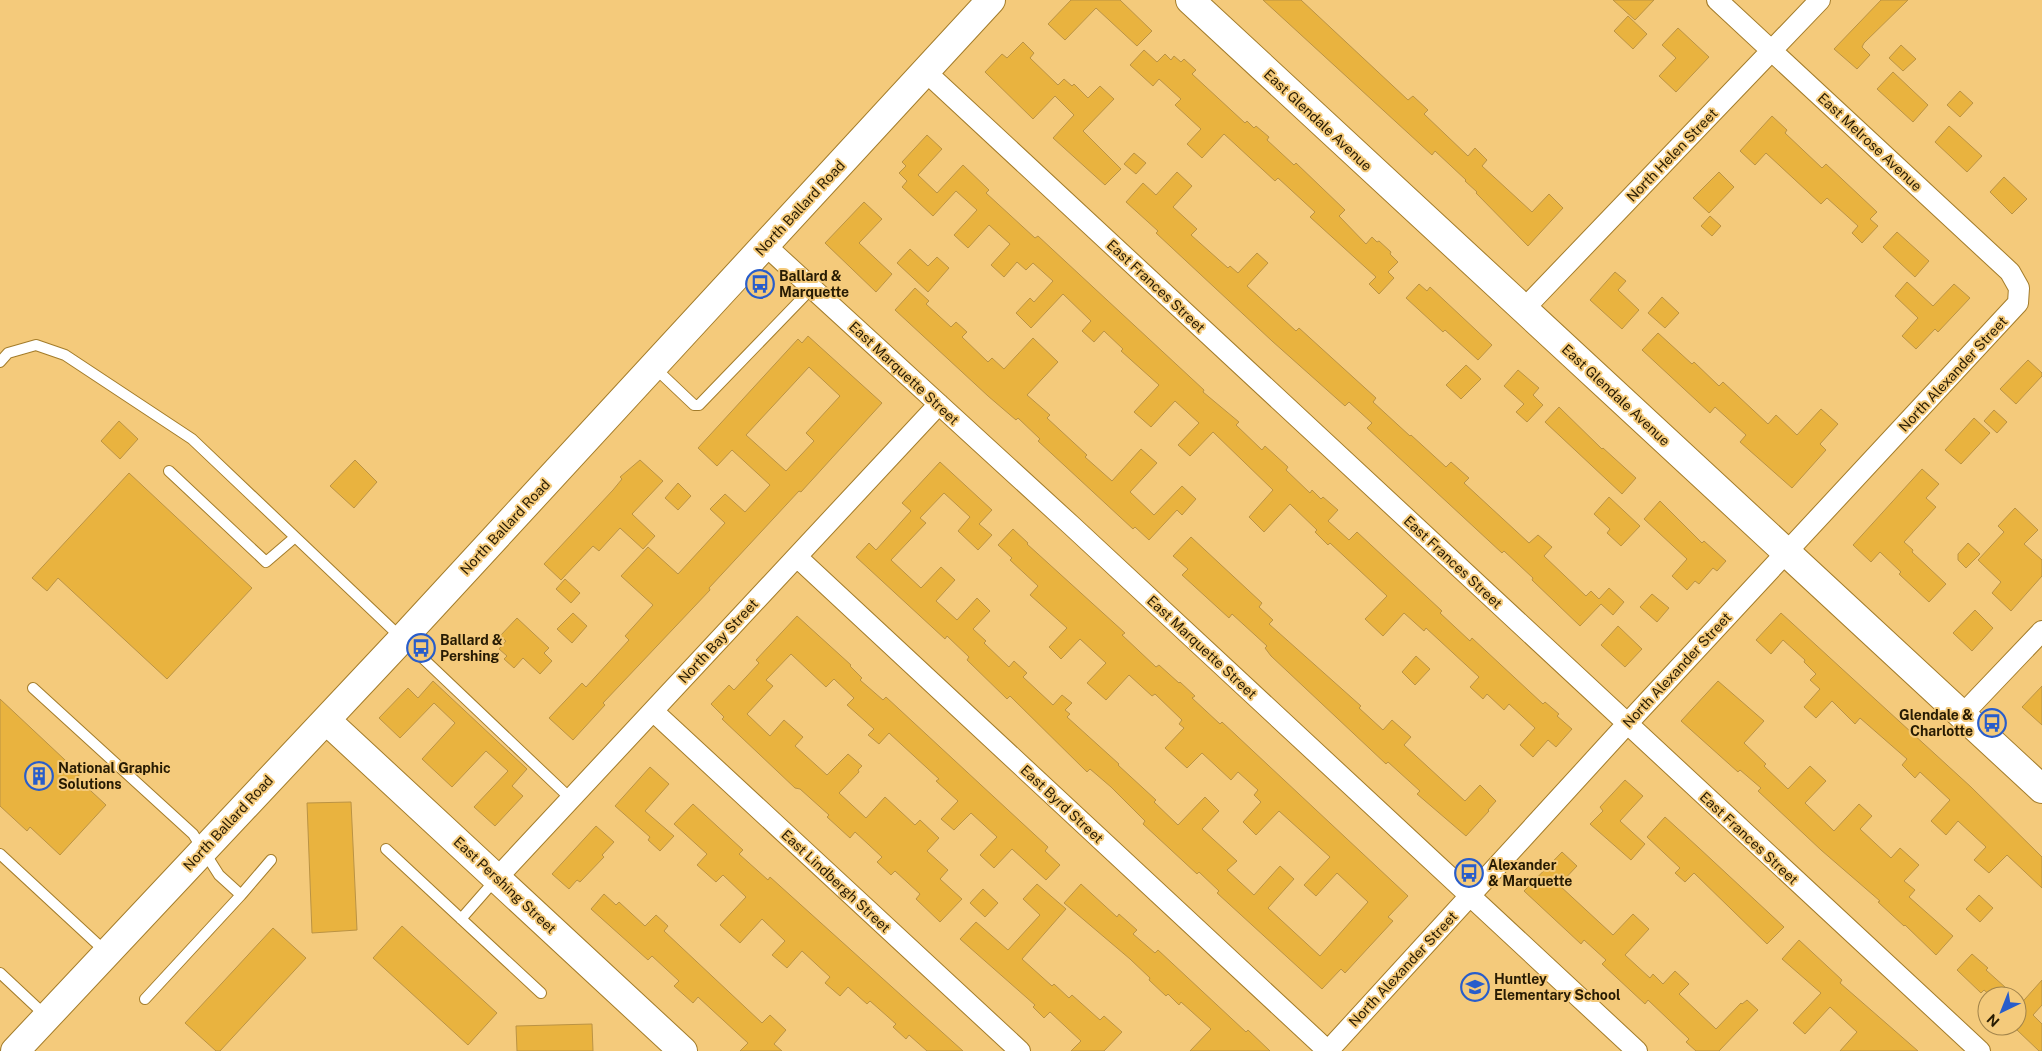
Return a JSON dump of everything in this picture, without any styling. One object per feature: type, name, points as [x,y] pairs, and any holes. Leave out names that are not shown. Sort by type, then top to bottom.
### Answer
[{"type":"street","name":"North Ballard Road","points":[[15,1051],[401,640],[991,0]]},
{"type":"street","name":"East Glendale Avenue","points":[[1190,0],[2042,789]]},
{"type":"street","name":"East Melrose Avenue","points":[[1717,0],[2010,272],[2019,288]]},
{"type":"street","name":"North Helen Street","points":[[1523,310],[1820,0]]},
{"type":"street","name":"East Frances Street","points":[[926,72],[1980,1051]]},
{"type":"street","name":"East Marquette Street","points":[[765,245],[1637,1051]]},
{"type":"street","name":"North Alexander Street","points":[[1328,1051],[1627,724],[2010,313],[2018,303],[2019,288]]},
{"type":"street","name":"North Bay Street","points":[[497,878],[939,404]]},
{"type":"street","name":"East Byrd Street","points":[[797,557],[1328,1051]]},
{"type":"street","points":[[1962,714],[2042,631]]},
{"type":"street","name":"East Lindbergh Street","points":[[653,711],[1020,1051]]},
{"type":"street","name":"East Pershing Street","points":[[326,720],[497,878],[675,1048]]},
{"type":"lane","points":[[653,366],[694,405],[699,405],[812,288]]},
{"type":"lane","points":[[0,362],[8,353],[36,345],[65,355],[192,439],[401,640],[571,799]]},
{"type":"lane","points":[[169,471],[266,562],[294,538]]},
{"type":"lane","points":[[34,688],[193,834],[219,875],[241,895]]},
{"type":"lane","points":[[386,849],[541,993]]},
{"type":"lane","points":[[0,854],[107,952]]},
{"type":"lane","points":[[145,999],[271,860]]},
{"type":"lane","points":[[461,919],[497,878]]},
{"type":"lane","points":[[0,973],[47,1016]]},
{"type":"building","points":[[1071,0],[1120,0],[1152,31],[1137,46],[1096,8],[1065,40],[1048,24]]},
{"type":"building","points":[[1263,0],[1301,0],[1408,100],[1413,96],[1428,110],[1424,114],[1468,156],[1475,148],[1487,160],[1482,166],[1532,212],[1549,194],[1563,208],[1528,246],[1476,193],[1466,180],[1435,151],[1432,155]]},
{"type":"building","points":[[1613,0],[1654,0],[1635,20]]},
{"type":"building","points":[[1881,0],[1908,0],[1864,43],[1862,47],[1870,55],[1857,69],[1834,49]]},
{"type":"building","points":[[1628,16],[1647,34],[1633,49],[1614,31]]},
{"type":"building","points":[[1678,28],[1709,57],[1676,92],[1659,76],[1676,58],[1662,45]]},
{"type":"building","points":[[1023,42],[1034,53],[1030,58],[1058,85],[1064,79],[1072,86],[1074,84],[1088,98],[1100,86],[1114,99],[1083,131],[1121,169],[1105,185],[1053,138],[1074,115],[1055,96],[1033,119],[985,72],[1002,54],[1007,58]]},
{"type":"building","points":[[1901,45],[1916,59],[1903,71],[1889,58]]},
{"type":"building","points":[[1144,50],[1157,62],[1165,54],[1171,60],[1174,56],[1181,62],[1184,59],[1196,70],[1192,74],[1245,123],[1247,121],[1254,128],[1256,126],[1269,137],[1267,140],[1294,165],[1296,163],[1345,210],[1339,216],[1366,244],[1372,237],[1391,252],[1390,254],[1398,262],[1388,272],[1394,278],[1379,294],[1369,284],[1376,277],[1310,217],[1315,212],[1278,178],[1275,181],[1224,134],[1202,158],[1187,144],[1201,129],[1175,105],[1181,99],[1159,79],[1153,86],[1130,65]]},
{"type":"building","points":[[1893,72],[1928,105],[1913,122],[1877,89]]},
{"type":"building","points":[[1960,91],[1973,103],[1960,117],[1947,105]]},
{"type":"building","points":[[1772,116],[1787,130],[1785,133],[1822,168],[1826,164],[1877,212],[1870,219],[1878,226],[1862,243],[1852,233],[1858,226],[1827,198],[1821,204],[1766,153],[1755,165],[1740,151]]},
{"type":"building","points":[[1949,126],[1982,156],[1967,172],[1935,142]]},
{"type":"building","points":[[927,135],[942,149],[918,175],[937,193],[963,165],[989,190],[986,193],[1035,238],[1038,236],[1204,390],[1203,392],[1239,422],[1236,425],[1262,450],[1265,446],[1288,467],[1286,470],[1310,493],[1312,490],[1321,499],[1323,497],[1338,510],[1328,521],[1349,540],[1357,532],[1442,611],[1440,613],[1470,641],[1472,638],[1543,704],[1545,702],[1559,714],[1557,716],[1572,729],[1556,747],[1548,740],[1533,757],[1520,745],[1535,728],[1509,704],[1504,710],[1487,694],[1483,699],[1470,687],[1479,677],[1426,628],[1424,631],[1404,613],[1383,636],[1365,619],[1387,596],[1330,543],[1328,545],[1315,532],[1317,530],[1290,504],[1264,532],[1249,517],[1273,490],[1213,432],[1190,456],[1178,445],[1199,423],[1175,401],[1151,427],[1134,412],[1159,385],[1121,351],[1123,349],[1104,331],[1094,342],[1082,331],[1091,321],[1063,294],[1031,328],[1016,313],[1030,298],[1034,302],[1053,281],[1033,263],[1026,270],[1017,262],[1004,277],[991,265],[1010,244],[989,225],[968,248],[954,235],[977,210],[956,191],[933,216],[902,187],[907,181],[899,173],[906,166],[902,162]]},
{"type":"building","points":[[1134,153],[1146,163],[1136,174],[1124,164]]},
{"type":"building","points":[[1177,172],[1192,186],[1173,207],[1197,229],[1191,235],[1228,268],[1230,266],[1238,273],[1257,253],[1268,263],[1247,286],[1296,331],[1299,328],[1376,398],[1373,402],[1410,436],[1446,467],[1451,462],[1469,478],[1464,483],[1529,543],[1538,535],[1552,547],[1544,556],[1586,596],[1591,591],[1599,599],[1609,588],[1624,602],[1613,615],[1601,604],[1580,626],[1504,551],[1502,553],[1367,428],[1372,423],[1349,402],[1345,406],[1272,341],[1156,233],[1158,231],[1126,202],[1143,183],[1156,195]]},
{"type":"building","points":[[1719,172],[1734,187],[1709,213],[1693,198]]},
{"type":"building","points":[[2004,177],[2027,199],[2012,214],[1990,192]]},
{"type":"building","points":[[864,202],[882,219],[859,243],[892,274],[876,292],[825,243]]},
{"type":"building","points":[[1710,216],[1721,226],[1712,236],[1701,226]]},
{"type":"building","points":[[1897,232],[1929,261],[1915,277],[1883,247]]},
{"type":"building","points":[[910,249],[928,266],[937,257],[949,268],[928,292],[897,263]]},
{"type":"building","points":[[1615,272],[1626,281],[1618,290],[1639,310],[1622,329],[1590,300]]},
{"type":"building","points":[[1907,282],[1933,306],[1954,284],[1970,298],[1938,332],[1935,329],[1916,349],[1902,336],[1918,318],[1895,296]]},
{"type":"building","points":[[1419,284],[1427,291],[1430,287],[1492,345],[1478,360],[1445,330],[1443,332],[1406,298]]},
{"type":"building","points":[[915,288],[929,301],[926,304],[951,327],[956,322],[967,332],[962,337],[988,362],[992,358],[1004,369],[1033,338],[1058,362],[1027,395],[1050,415],[1047,418],[1087,455],[1085,457],[1112,481],[1141,449],[1157,463],[1130,492],[1154,515],[1182,486],[1196,499],[1182,515],[1177,510],[1149,540],[1135,527],[1133,529],[1038,441],[1040,439],[1018,418],[1016,420],[988,396],[895,310]]},
{"type":"building","points":[[1662,297],[1679,313],[1665,328],[1648,313]]},
{"type":"building","points":[[1658,333],[1692,364],[1694,362],[1719,386],[1723,382],[1768,424],[1776,415],[1797,435],[1821,409],[1838,424],[1820,444],[1826,450],[1792,488],[1740,442],[1746,435],[1715,407],[1710,413],[1642,350]]},
{"type":"building","points":[[808,336],[882,403],[603,703],[605,705],[573,740],[549,718],[582,683],[586,687],[629,640],[625,636],[653,605],[621,576],[648,547],[678,574],[725,523],[710,509],[725,494],[745,512],[770,485],[732,450],[717,466],[698,448],[798,339],[802,343]],"holes":[[[809,367],[840,396],[806,433],[814,441],[786,471],[746,435]]]},
{"type":"building","points":[[2028,360],[2042,373],[2042,376],[2016,404],[2000,389]]},
{"type":"building","points":[[1466,365],[1481,379],[1461,399],[1446,385]]},
{"type":"building","points":[[1518,370],[1539,388],[1533,395],[1543,405],[1527,422],[1516,412],[1524,404],[1504,386]]},
{"type":"building","points":[[1559,407],[1602,449],[1636,478],[1622,494],[1545,422]]},
{"type":"building","points":[[1994,410],[2007,422],[1997,433],[1984,421]]},
{"type":"building","points":[[1974,418],[1990,433],[1961,464],[1945,450]]},
{"type":"building","points":[[119,421],[138,439],[120,459],[101,441]]},
{"type":"building","points":[[355,460],[377,482],[354,508],[330,486]]},
{"type":"building","points":[[640,460],[663,481],[632,514],[655,536],[643,549],[620,528],[599,551],[593,546],[561,580],[544,564],[613,490],[622,479],[620,477]]},
{"type":"building","points":[[940,462],[992,510],[979,524],[992,535],[978,550],[958,531],[970,517],[944,493],[920,518],[926,523],[891,560],[921,588],[941,567],[955,580],[936,601],[957,620],[977,598],[990,611],[973,629],[986,641],[984,643],[1009,667],[1014,661],[1027,673],[1023,677],[1053,705],[1062,695],[1072,703],[1065,710],[1070,714],[1067,717],[1156,800],[1154,802],[1178,825],[1205,797],[1219,811],[1202,829],[1237,861],[1227,870],[1254,895],[1280,866],[1294,879],[1268,908],[1320,956],[1368,902],[1337,873],[1316,896],[1304,885],[1330,857],[1279,811],[1256,835],[1243,822],[1261,802],[1254,795],[1258,790],[1238,772],[1231,780],[1202,753],[1187,768],[1165,748],[1184,728],[1179,724],[1182,720],[1155,694],[1152,696],[1129,675],[1106,700],[1087,683],[1106,663],[1080,639],[1061,659],[1049,647],[1067,628],[1030,595],[1038,586],[1010,560],[1012,558],[998,545],[1013,529],[1125,633],[1122,635],[1156,667],[1159,665],[1180,682],[1195,696],[1192,698],[1220,724],[1222,722],[1408,896],[1388,917],[1393,921],[1345,973],[1341,969],[1322,989],[1217,893],[1219,891],[1199,872],[1197,874],[1143,824],[1145,821],[1111,787],[1090,769],[1087,772],[1010,696],[1007,699],[967,660],[969,657],[947,636],[945,639],[856,557],[869,543],[876,550],[911,511],[902,503]]},
{"type":"building","points":[[1922,469],[1939,484],[1926,498],[1936,507],[1904,542],[1946,584],[1929,602],[1899,574],[1901,572],[1880,552],[1871,562],[1853,545]]},
{"type":"building","points":[[129,473],[252,588],[167,679],[58,578],[47,591],[32,578]]},
{"type":"building","points":[[678,483],[691,496],[678,510],[665,498]]},
{"type":"building","points":[[1609,497],[1640,526],[1621,546],[1607,533],[1610,529],[1594,514]]},
{"type":"building","points":[[1660,501],[1702,543],[1704,541],[1726,561],[1717,571],[1713,568],[1699,584],[1695,581],[1687,590],[1672,576],[1687,559],[1644,519]]},
{"type":"building","points":[[2015,508],[2038,530],[2024,544],[2042,560],[2042,576],[2011,611],[1992,593],[2001,582],[1978,560],[2004,532],[1998,526]]},
{"type":"building","points":[[1191,537],[1262,603],[1259,607],[1273,620],[1269,624],[1361,706],[1359,708],[1383,730],[1392,720],[1411,737],[1404,745],[1465,801],[1480,785],[1496,801],[1466,836],[1417,794],[1420,791],[1388,762],[1386,764],[1271,656],[1265,648],[1267,646],[1232,614],[1229,618],[1182,575],[1188,569],[1173,556]]},
{"type":"building","points":[[1968,543],[1980,554],[1966,568],[1958,560],[1958,554]]},
{"type":"building","points":[[565,579],[580,593],[571,603],[556,589]]},
{"type":"building","points":[[1652,594],[1669,608],[1657,622],[1640,607]]},
{"type":"building","points":[[1975,610],[1993,628],[1972,651],[1953,633]]},
{"type":"building","points":[[573,613],[587,626],[572,643],[557,629]]},
{"type":"building","points":[[1781,613],[1971,787],[2042,857],[2042,888],[2007,855],[1989,873],[1974,860],[1986,847],[1958,821],[1946,835],[1931,821],[1950,800],[1920,772],[1915,778],[1902,765],[1907,759],[1860,718],[1855,724],[1832,701],[1816,718],[1804,707],[1820,689],[1810,680],[1816,674],[1804,662],[1805,660],[1783,640],[1771,654],[1756,640]]},
{"type":"building","points":[[797,616],[851,665],[862,678],[860,680],[883,700],[886,697],[1048,847],[1045,851],[1060,865],[1046,880],[1012,849],[994,868],[980,855],[997,837],[971,813],[954,830],[941,819],[958,801],[936,781],[939,779],[889,733],[879,744],[868,735],[874,729],[847,705],[854,698],[834,679],[826,687],[791,654],[766,680],[773,686],[747,714],[770,736],[784,720],[803,737],[795,746],[827,775],[848,754],[862,766],[858,770],[859,772],[839,793],[866,818],[885,797],[915,825],[920,820],[939,838],[927,851],[948,870],[940,879],[962,899],[940,922],[916,899],[920,894],[895,871],[891,875],[877,862],[882,857],[855,832],[850,838],[827,817],[829,815],[800,789],[795,788],[722,719],[724,717],[711,704],[729,685],[734,690],[759,663],[756,660]]},
{"type":"building","points":[[517,618],[549,648],[544,653],[552,661],[540,674],[523,658],[514,668],[504,659],[507,656],[499,649],[506,641],[500,636]]},
{"type":"building","points":[[1618,626],[1642,649],[1625,667],[1601,645]]},
{"type":"building","points":[[1416,656],[1430,669],[1415,685],[1402,672]]},
{"type":"building","points":[[433,681],[527,769],[512,786],[523,796],[495,826],[474,807],[508,771],[486,751],[452,787],[422,759],[455,723],[434,703],[400,738],[379,718],[408,688],[418,698]]},
{"type":"building","points":[[1718,681],[1764,721],[1744,743],[1788,789],[1810,766],[1826,781],[1805,803],[1834,831],[1859,804],[1872,816],[1860,829],[1891,858],[1900,848],[1919,865],[1904,881],[1915,890],[1909,897],[1953,936],[1936,955],[1878,902],[1880,901],[1821,850],[1758,791],[1761,788],[1740,770],[1738,772],[1681,721]]},
{"type":"building","points":[[2042,686],[2042,725],[2022,707]]},
{"type":"building","name":"National Graphic Solutions","points":[[0,699],[80,774],[77,778],[106,805],[60,855],[30,827],[27,831],[0,806]]},
{"type":"building","points":[[650,767],[669,784],[645,811],[674,836],[660,851],[648,840],[650,837],[615,806]]},
{"type":"building","points":[[1625,780],[1643,796],[1620,821],[1645,844],[1631,860],[1590,824],[1603,811],[1600,807]]},
{"type":"building","points":[[351,802],[357,930],[312,933],[307,803]]},
{"type":"building","points":[[693,804],[743,850],[739,854],[768,880],[770,877],[963,1051],[927,1051],[909,1035],[906,1039],[893,1027],[896,1024],[870,1001],[867,1004],[848,987],[840,996],[825,983],[830,977],[802,951],[787,968],[772,955],[785,941],[762,919],[740,943],[720,925],[746,897],[723,875],[716,882],[697,865],[707,854],[674,824]]},
{"type":"building","points":[[1665,817],[1784,927],[1767,944],[1694,873],[1685,882],[1675,873],[1680,868],[1647,837]]},
{"type":"building","points":[[596,826],[614,842],[602,855],[604,857],[580,882],[577,880],[569,889],[552,874]]},
{"type":"building","points":[[1562,852],[1577,866],[1559,885],[1613,935],[1633,914],[1649,929],[1625,955],[1650,978],[1653,974],[1663,984],[1675,971],[1689,984],[1679,994],[1716,1029],[1741,1003],[1747,1000],[1758,1010],[1719,1051],[1696,1051],[1686,1042],[1689,1039],[1648,1000],[1645,1004],[1602,964],[1606,960],[1584,940],[1581,944],[1524,891]]},
{"type":"building","points":[[1037,884],[1066,909],[1022,959],[1052,986],[1054,984],[1069,998],[1072,995],[1100,1020],[1104,1016],[1122,1032],[1104,1051],[1071,1051],[1081,1041],[1050,1012],[1044,1018],[1033,1007],[1035,1005],[960,939],[976,922],[1008,950],[1040,915],[1023,899]]},
{"type":"building","points":[[1081,884],[1117,917],[1119,914],[1137,930],[1133,934],[1155,953],[1158,950],[1246,1032],[1248,1030],[1270,1051],[1190,1051],[1211,1029],[1181,1002],[1179,1005],[1168,994],[1166,996],[1130,959],[1064,903]]},
{"type":"building","points":[[983,889],[998,903],[985,917],[970,903]]},
{"type":"building","points":[[604,894],[616,905],[619,902],[645,926],[656,915],[668,926],[664,931],[762,1023],[770,1015],[786,1030],[774,1044],[782,1051],[740,1051],[748,1043],[698,997],[693,1003],[674,986],[679,981],[652,956],[648,960],[591,909]]},
{"type":"building","points":[[1979,895],[1993,908],[1980,922],[1966,909]]},
{"type":"building","points":[[402,926],[497,1013],[468,1045],[373,958]]},
{"type":"building","points":[[273,928],[306,958],[220,1051],[216,1051],[185,1023]]},
{"type":"building","points":[[1799,940],[1842,980],[1840,983],[1918,1051],[1840,1051],[1857,1032],[1830,1007],[1805,1034],[1793,1023],[1821,993],[1782,959]]},
{"type":"building","points":[[1972,954],[2004,986],[1977,986],[1977,989],[1957,970]]},
{"type":"building","points":[[2042,980],[2042,1005],[2033,1015],[2042,1024],[2042,1051],[2039,1051],[2023,1036],[2027,1036],[2027,997]]},
{"type":"building","points":[[592,1024],[593,1051],[517,1051],[516,1026]]},
{"type":"place","name":"Ballard & Marquette","points":[[760,284]]},
{"type":"place","name":"Ballard & Pershing","points":[[421,648]]},
{"type":"place","name":"Glendale & Charlotte","points":[[1992,723]]},
{"type":"place","name":"National Graphic Solutions","points":[[39,776]]},
{"type":"place","name":"Alexander & Marquette","points":[[1469,873]]},
{"type":"place","name":"Huntley Elementary School","points":[[1475,987]]}]
